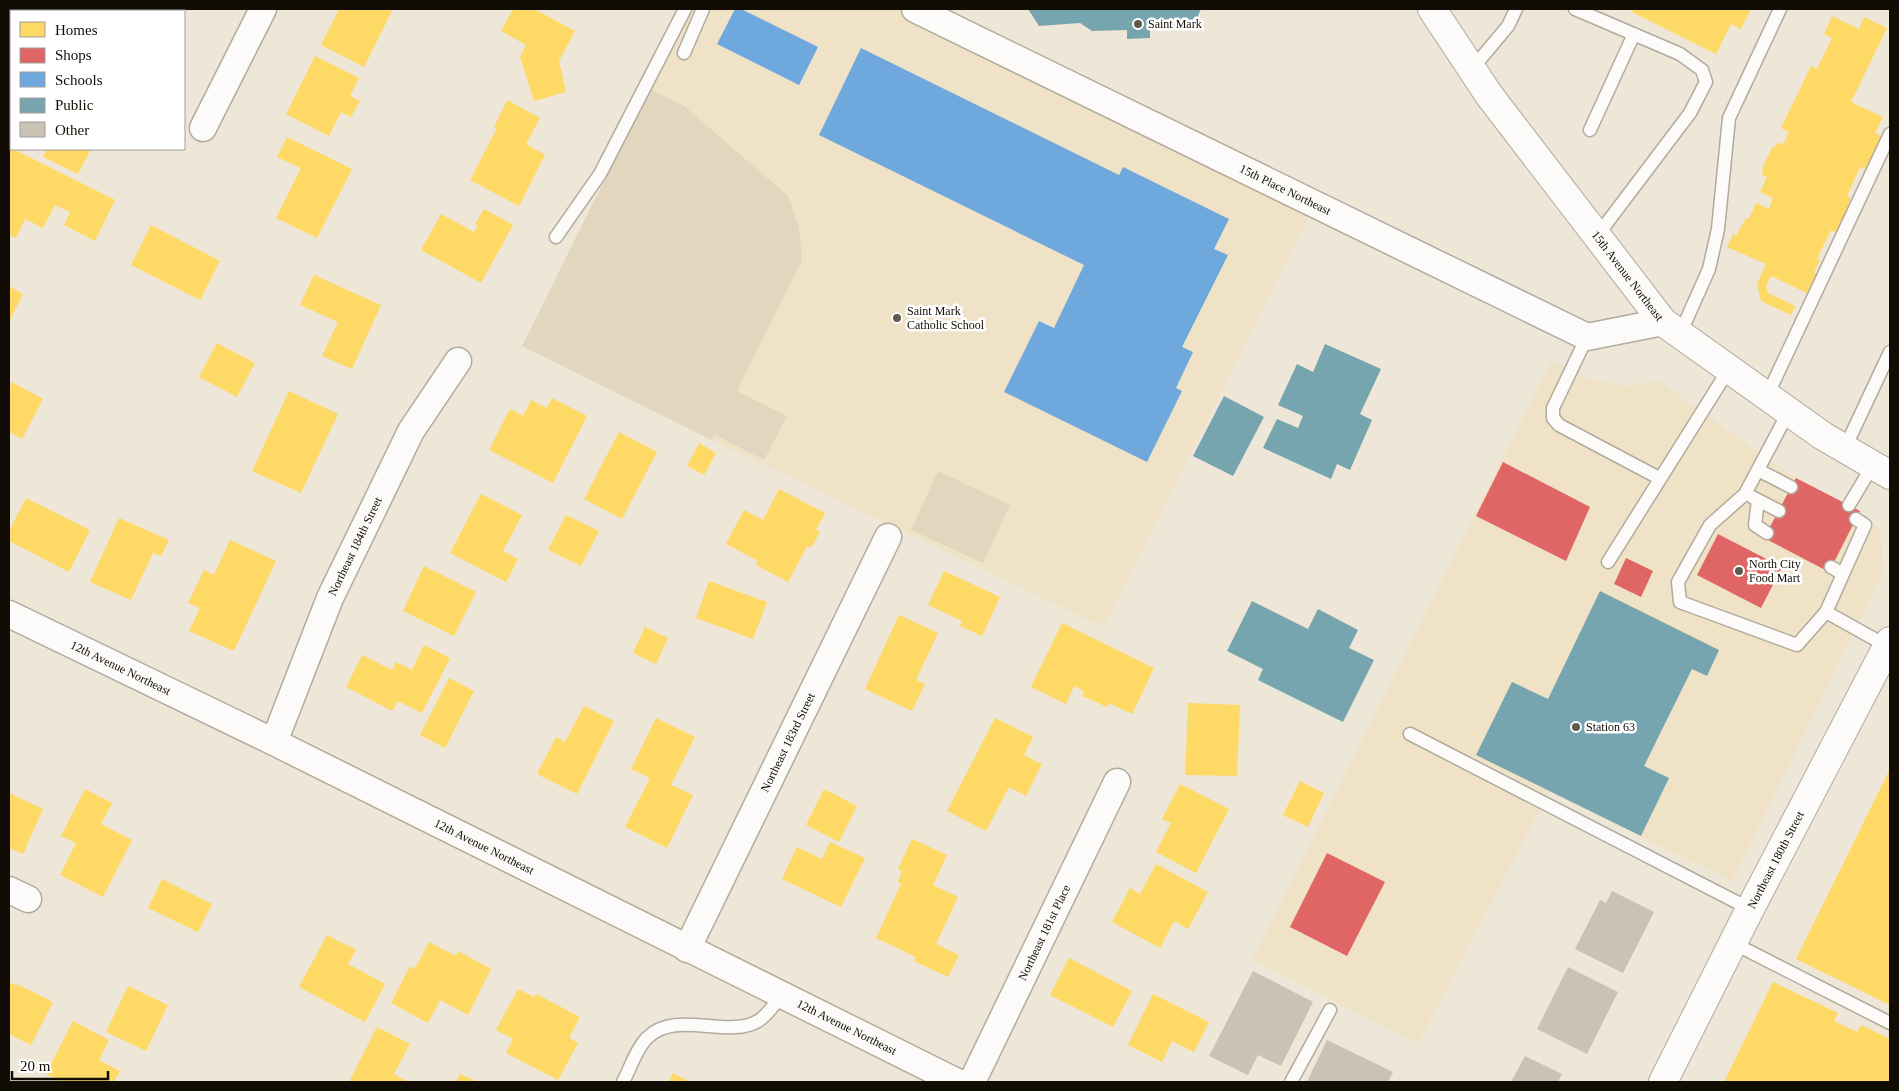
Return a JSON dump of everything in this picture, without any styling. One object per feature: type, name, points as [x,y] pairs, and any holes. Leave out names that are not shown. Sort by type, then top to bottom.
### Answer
[{"type":"main road","name":"15th Avenue Northeast","points":[[1432,9],[1489,95],[1597,236],[1672,328],[1778,403],[1845,448],[1882,470]]},
{"type":"main road","name":"Northeast 180th Street","points":[[1663,1082],[1750,909],[1889,643]]},
{"type":"street","points":[[203,128],[263,9]]},
{"type":"street","name":"15th Place Northeast","points":[[915,9],[1587,337]]},
{"type":"street","points":[[1587,337],[1672,328]]},
{"type":"street","name":"Northeast 184th Street","points":[[274,742],[330,598],[411,431],[458,361]]},
{"type":"street","name":"Northeast 183rd Street","points":[[687,949],[888,537]]},
{"type":"street","name":"12th Avenue Northeast","points":[[9,614],[274,742],[957,1082]]},
{"type":"street","name":"Northeast 181st Place","points":[[972,1082],[1117,782]]},
{"type":"lane","points":[[556,237],[600,174],[685,9]]},
{"type":"lane","points":[[684,53],[703,9]]},
{"type":"lane","points":[[1472,70],[1508,26],[1516,9]]},
{"type":"lane","points":[[1575,9],[1680,54],[1702,70],[1706,82],[1690,113],[1597,236]]},
{"type":"lane","points":[[1672,328],[1709,269],[1718,229],[1728,118],[1780,9]]},
{"type":"lane","points":[[1590,130],[1634,34]]},
{"type":"lane","points":[[1856,519],[1865,525],[1848,547],[1843,574],[1826,612],[1797,646],[1680,602],[1678,582],[1710,525],[1745,494],[1758,470],[1778,403],[1890,134]]},
{"type":"lane","points":[[1587,337],[1553,408],[1553,418],[1559,425],[1659,478]]},
{"type":"lane","points":[[1845,448],[1890,352]]},
{"type":"lane","points":[[1608,562],[1729,369]]},
{"type":"lane","points":[[1758,470],[1791,487]]},
{"type":"lane","points":[[1848,505],[1882,470]]},
{"type":"lane","points":[[1745,494],[1779,511]]},
{"type":"lane","points":[[1758,500],[1755,526],[1767,533]]},
{"type":"lane","points":[[1831,567],[1843,574]]},
{"type":"lane","points":[[1826,612],[1889,643]]},
{"type":"lane","points":[[1410,734],[1750,909]]},
{"type":"lane","points":[[1733,943],[1890,1023]]},
{"type":"lane","points":[[623,1082],[645,1039],[658,1028],[676,1025],[744,1026],[759,1021],[782,996]]},
{"type":"lane","points":[[1292,1082],[1330,1010]]},
{"type":"shaded area","name":"Saint Mark Catholic School","points":[[690,9],[916,9],[1315,204],[1104,627],[712,440],[522,346]]},
{"type":"shaded area","points":[[650,89],[684,106],[788,196],[799,228],[802,260],[737,391],[787,416],[764,460],[715,435],[712,440],[522,346]]},
{"type":"shaded area","points":[[1551,361],[1590,379],[1625,386],[1659,381],[1780,468],[1840,503],[1880,530],[1884,571],[1732,881],[1549,791],[1418,1044],[1252,960]]},
{"type":"shaded area","points":[[938,471],[1010,505],[983,563],[911,530]]},
{"type":"building: Homes","points":[[112,9],[169,9],[168,10]]},
{"type":"building: Homes","points":[[339,9],[393,9],[364,67],[321,45]]},
{"type":"building: Homes","points":[[513,9],[534,9],[575,31],[559,61],[566,92],[534,101],[520,57],[526,45],[501,31]]},
{"type":"building: Homes","points":[[1633,9],[1751,9],[1741,29],[1731,24],[1716,54],[1632,12]]},
{"type":"building: Homes","points":[[1832,16],[1859,29],[1864,17],[1887,28],[1851,102],[1883,117],[1875,133],[1881,136],[1879,141],[1882,142],[1870,165],[1868,164],[1865,169],[1860,167],[1847,196],[1851,198],[1848,204],[1852,206],[1841,228],[1838,227],[1836,233],[1831,230],[1817,259],[1820,260],[1814,273],[1817,274],[1814,280],[1817,282],[1811,295],[1771,276],[1766,286],[1768,293],[1795,306],[1791,315],[1761,301],[1757,284],[1766,264],[1727,247],[1733,234],[1736,236],[1746,218],[1749,219],[1756,203],[1769,209],[1773,198],[1760,192],[1767,177],[1762,175],[1763,166],[1773,146],[1775,147],[1778,142],[1783,145],[1789,132],[1781,128],[1811,66],[1817,69],[1832,38],[1824,34]]},
{"type":"building: Homes","points":[[315,56],[359,78],[350,96],[360,101],[351,117],[341,112],[329,136],[286,114]]},
{"type":"building: Homes","points":[[507,100],[540,118],[526,144],[545,155],[519,206],[470,180],[497,128],[494,127]]},
{"type":"building: Homes","points":[[287,137],[352,169],[317,238],[276,218],[301,168],[277,157]]},
{"type":"building: Homes","points":[[9,147],[10,150],[15,150],[115,200],[95,241],[64,225],[70,212],[55,205],[43,228],[25,219],[16,238],[9,235]]},
{"type":"building: Homes","points":[[46,150],[90,150],[78,174],[43,157]]},
{"type":"building: Homes","points":[[484,209],[513,225],[481,283],[421,250],[441,214],[474,232],[478,226],[475,224]]},
{"type":"building: Homes","points":[[151,225],[220,261],[200,300],[131,265]]},
{"type":"building: Homes","points":[[314,275],[381,305],[352,369],[322,356],[338,322],[300,305]]},
{"type":"building: Homes","points":[[9,286],[23,294],[9,322]]},
{"type":"building: Homes","points":[[217,343],[255,363],[237,397],[199,377]]},
{"type":"building: Homes","points":[[12,382],[43,399],[22,439],[9,432],[9,389]]},
{"type":"building: Homes","points":[[289,391],[338,414],[301,493],[252,471]]},
{"type":"building: Homes","points":[[552,398],[587,416],[553,483],[489,450],[510,409],[523,416],[531,400],[547,408]]},
{"type":"building: Homes","points":[[619,432],[657,452],[622,519],[584,499]]},
{"type":"building: Homes","points":[[699,443],[716,453],[704,475],[687,466]]},
{"type":"building: Homes","points":[[779,489],[825,513],[816,530],[820,532],[811,548],[807,546],[788,582],[756,565],[758,561],[726,544],[744,510],[763,520]]},
{"type":"building: Homes","points":[[481,494],[522,515],[503,551],[518,559],[506,582],[450,553]]},
{"type":"building: Homes","points":[[26,498],[90,530],[69,572],[9,541],[9,531]]},
{"type":"building: Homes","points":[[566,515],[599,531],[581,566],[548,550]]},
{"type":"building: Homes","points":[[119,518],[169,540],[161,556],[153,553],[131,600],[90,582]]},
{"type":"building: Homes","points":[[230,540],[276,561],[234,651],[189,631],[200,608],[188,603],[204,570],[214,575]]},
{"type":"building: Homes","points":[[424,566],[476,592],[454,636],[403,611]]},
{"type":"building: Homes","points":[[944,571],[1000,597],[982,636],[960,626],[962,621],[928,605]]},
{"type":"building: Homes","points":[[709,581],[767,602],[753,639],[696,618]]},
{"type":"building: Homes","points":[[899,615],[938,633],[916,680],[925,684],[912,711],[865,689]]},
{"type":"building: Homes","points":[[1062,623],[1154,668],[1132,714],[1109,703],[1107,707],[1082,696],[1084,691],[1074,686],[1066,704],[1031,687]]},
{"type":"building: Homes","points":[[645,627],[668,638],[656,664],[633,653]]},
{"type":"building: Homes","points":[[424,645],[450,658],[422,713],[398,701],[392,711],[346,687],[362,655],[392,670],[396,662],[412,670]]},
{"type":"building: Homes","points":[[449,678],[474,691],[445,748],[420,735]]},
{"type":"building: Homes","points":[[1188,703],[1240,705],[1237,776],[1185,775]]},
{"type":"building: Homes","points":[[584,706],[614,721],[577,794],[537,774],[556,737],[565,742]]},
{"type":"building: Homes","points":[[656,718],[695,737],[671,785],[693,795],[667,848],[625,827],[650,778],[631,769]]},
{"type":"building: Homes","points":[[995,718],[1033,737],[1024,755],[1042,764],[1026,796],[1009,787],[986,831],[947,811]]},
{"type":"building: Homes","points":[[1890,769],[1890,1005],[1796,959]]},
{"type":"building: Homes","points":[[1300,781],[1324,793],[1308,827],[1283,815]]},
{"type":"building: Homes","points":[[1180,784],[1229,809],[1196,873],[1156,852],[1171,823],[1162,819]]},
{"type":"building: Homes","points":[[85,789],[112,803],[101,824],[132,840],[103,897],[60,875],[76,843],[61,836]]},
{"type":"building: Homes","points":[[824,789],[857,806],[839,842],[806,825]]},
{"type":"building: Homes","points":[[9,793],[43,809],[23,854],[9,848]]},
{"type":"building: Homes","points":[[912,839],[947,855],[933,885],[958,897],[936,944],[959,955],[948,977],[914,961],[916,957],[876,938],[901,884],[898,882],[902,871],[898,869]]},
{"type":"building: Homes","points":[[830,842],[865,858],[841,907],[782,879],[797,847],[822,859]]},
{"type":"building: Homes","points":[[1156,864],[1208,892],[1188,929],[1174,921],[1160,948],[1112,922],[1130,888],[1140,894]]},
{"type":"building: Homes","points":[[162,879],[212,904],[198,932],[148,908]]},
{"type":"building: Homes","points":[[327,935],[356,950],[348,964],[385,984],[365,1022],[299,987]]},
{"type":"building: Homes","points":[[429,942],[456,956],[458,951],[491,969],[468,1015],[440,1000],[428,1023],[391,1003],[410,966],[415,969]]},
{"type":"building: Homes","points":[[1069,958],[1132,991],[1113,1027],[1050,995]]},
{"type":"building: Homes","points":[[9,982],[53,1002],[31,1045],[9,1034]]},
{"type":"building: Homes","points":[[1773,982],[1838,1013],[1834,1021],[1857,1032],[1861,1025],[1890,1039],[1890,1082],[1724,1082]]},
{"type":"building: Homes","points":[[128,986],[168,1005],[146,1051],[106,1032]]},
{"type":"building: Homes","points":[[518,989],[534,997],[536,994],[580,1017],[569,1038],[578,1043],[558,1080],[506,1053],[513,1039],[496,1030]]},
{"type":"building: Homes","points":[[1153,994],[1209,1022],[1194,1052],[1172,1041],[1162,1062],[1128,1045]]},
{"type":"building: Homes","points":[[73,1021],[109,1040],[99,1060],[120,1071],[114,1082],[62,1082],[46,1074]]},
{"type":"building: Homes","points":[[377,1027],[410,1044],[394,1074],[408,1082],[349,1082]]},
{"type":"building: Homes","points":[[673,1073],[690,1082],[668,1082]]},
{"type":"building: Homes","points":[[460,1074],[478,1082],[456,1082]]},
{"type":"building: Shops","points":[[1503,462],[1590,507],[1566,561],[1476,516]]},
{"type":"building: Shops","points":[[1796,478],[1860,511],[1829,572],[1764,538]]},
{"type":"building: Shops","name":"North City Food Mart","points":[[1718,534],[1782,567],[1761,608],[1697,575]]},
{"type":"building: Shops","points":[[1626,558],[1653,571],[1641,597],[1614,584]]},
{"type":"building: Shops","points":[[1327,853],[1385,882],[1347,956],[1290,927]]},
{"type":"building: Schools","points":[[735,9],[741,9],[818,47],[799,85],[717,44]]},
{"type":"building: Schools","points":[[861,48],[1119,175],[1123,167],[1229,219],[1214,249],[1228,255],[1182,347],[1193,352],[1176,388],[1182,391],[1147,462],[1004,392],[1039,321],[1054,328],[1084,265],[819,135]]},
{"type":"building: Public","name":"Saint Mark","points":[[1028,9],[1201,9],[1192,29],[1150,29],[1150,38],[1127,39],[1127,30],[1092,31],[1080,23],[1039,26]]},
{"type":"building: Public","points":[[1325,344],[1381,369],[1360,414],[1372,420],[1350,470],[1337,464],[1331,479],[1263,448],[1277,419],[1298,428],[1303,416],[1278,405],[1297,364],[1313,372]]},
{"type":"building: Public","points":[[1224,396],[1264,417],[1233,476],[1193,456]]},
{"type":"building: Public","name":"Station 63","points":[[1600,591],[1719,650],[1707,676],[1692,669],[1644,766],[1669,778],[1641,836],[1476,755],[1512,682],[1548,699]]},
{"type":"building: Public","points":[[1252,601],[1308,629],[1318,609],[1358,630],[1349,648],[1374,660],[1343,722],[1258,680],[1263,669],[1227,651]]},
{"type":"building: Other","points":[[1612,891],[1654,912],[1623,973],[1575,949],[1600,900],[1606,903]]},
{"type":"building: Other","points":[[1568,967],[1618,992],[1587,1054],[1537,1029]]},
{"type":"building: Other","points":[[1253,971],[1313,1002],[1281,1066],[1258,1055],[1248,1075],[1209,1056]]},
{"type":"building: Other","points":[[1327,1040],[1393,1072],[1388,1082],[1307,1082]]},
{"type":"building: Other","points":[[1525,1056],[1562,1074],[1558,1082],[1511,1082]]},
{"type":"place","name":"Saint Mark","points":[[1138,24]]},
{"type":"place","name":"Saint Mark Catholic School","points":[[897,318]]},
{"type":"place","name":"North City Food Mart","points":[[1739,571]]},
{"type":"place","name":"Station 63","points":[[1576,727]]}]
